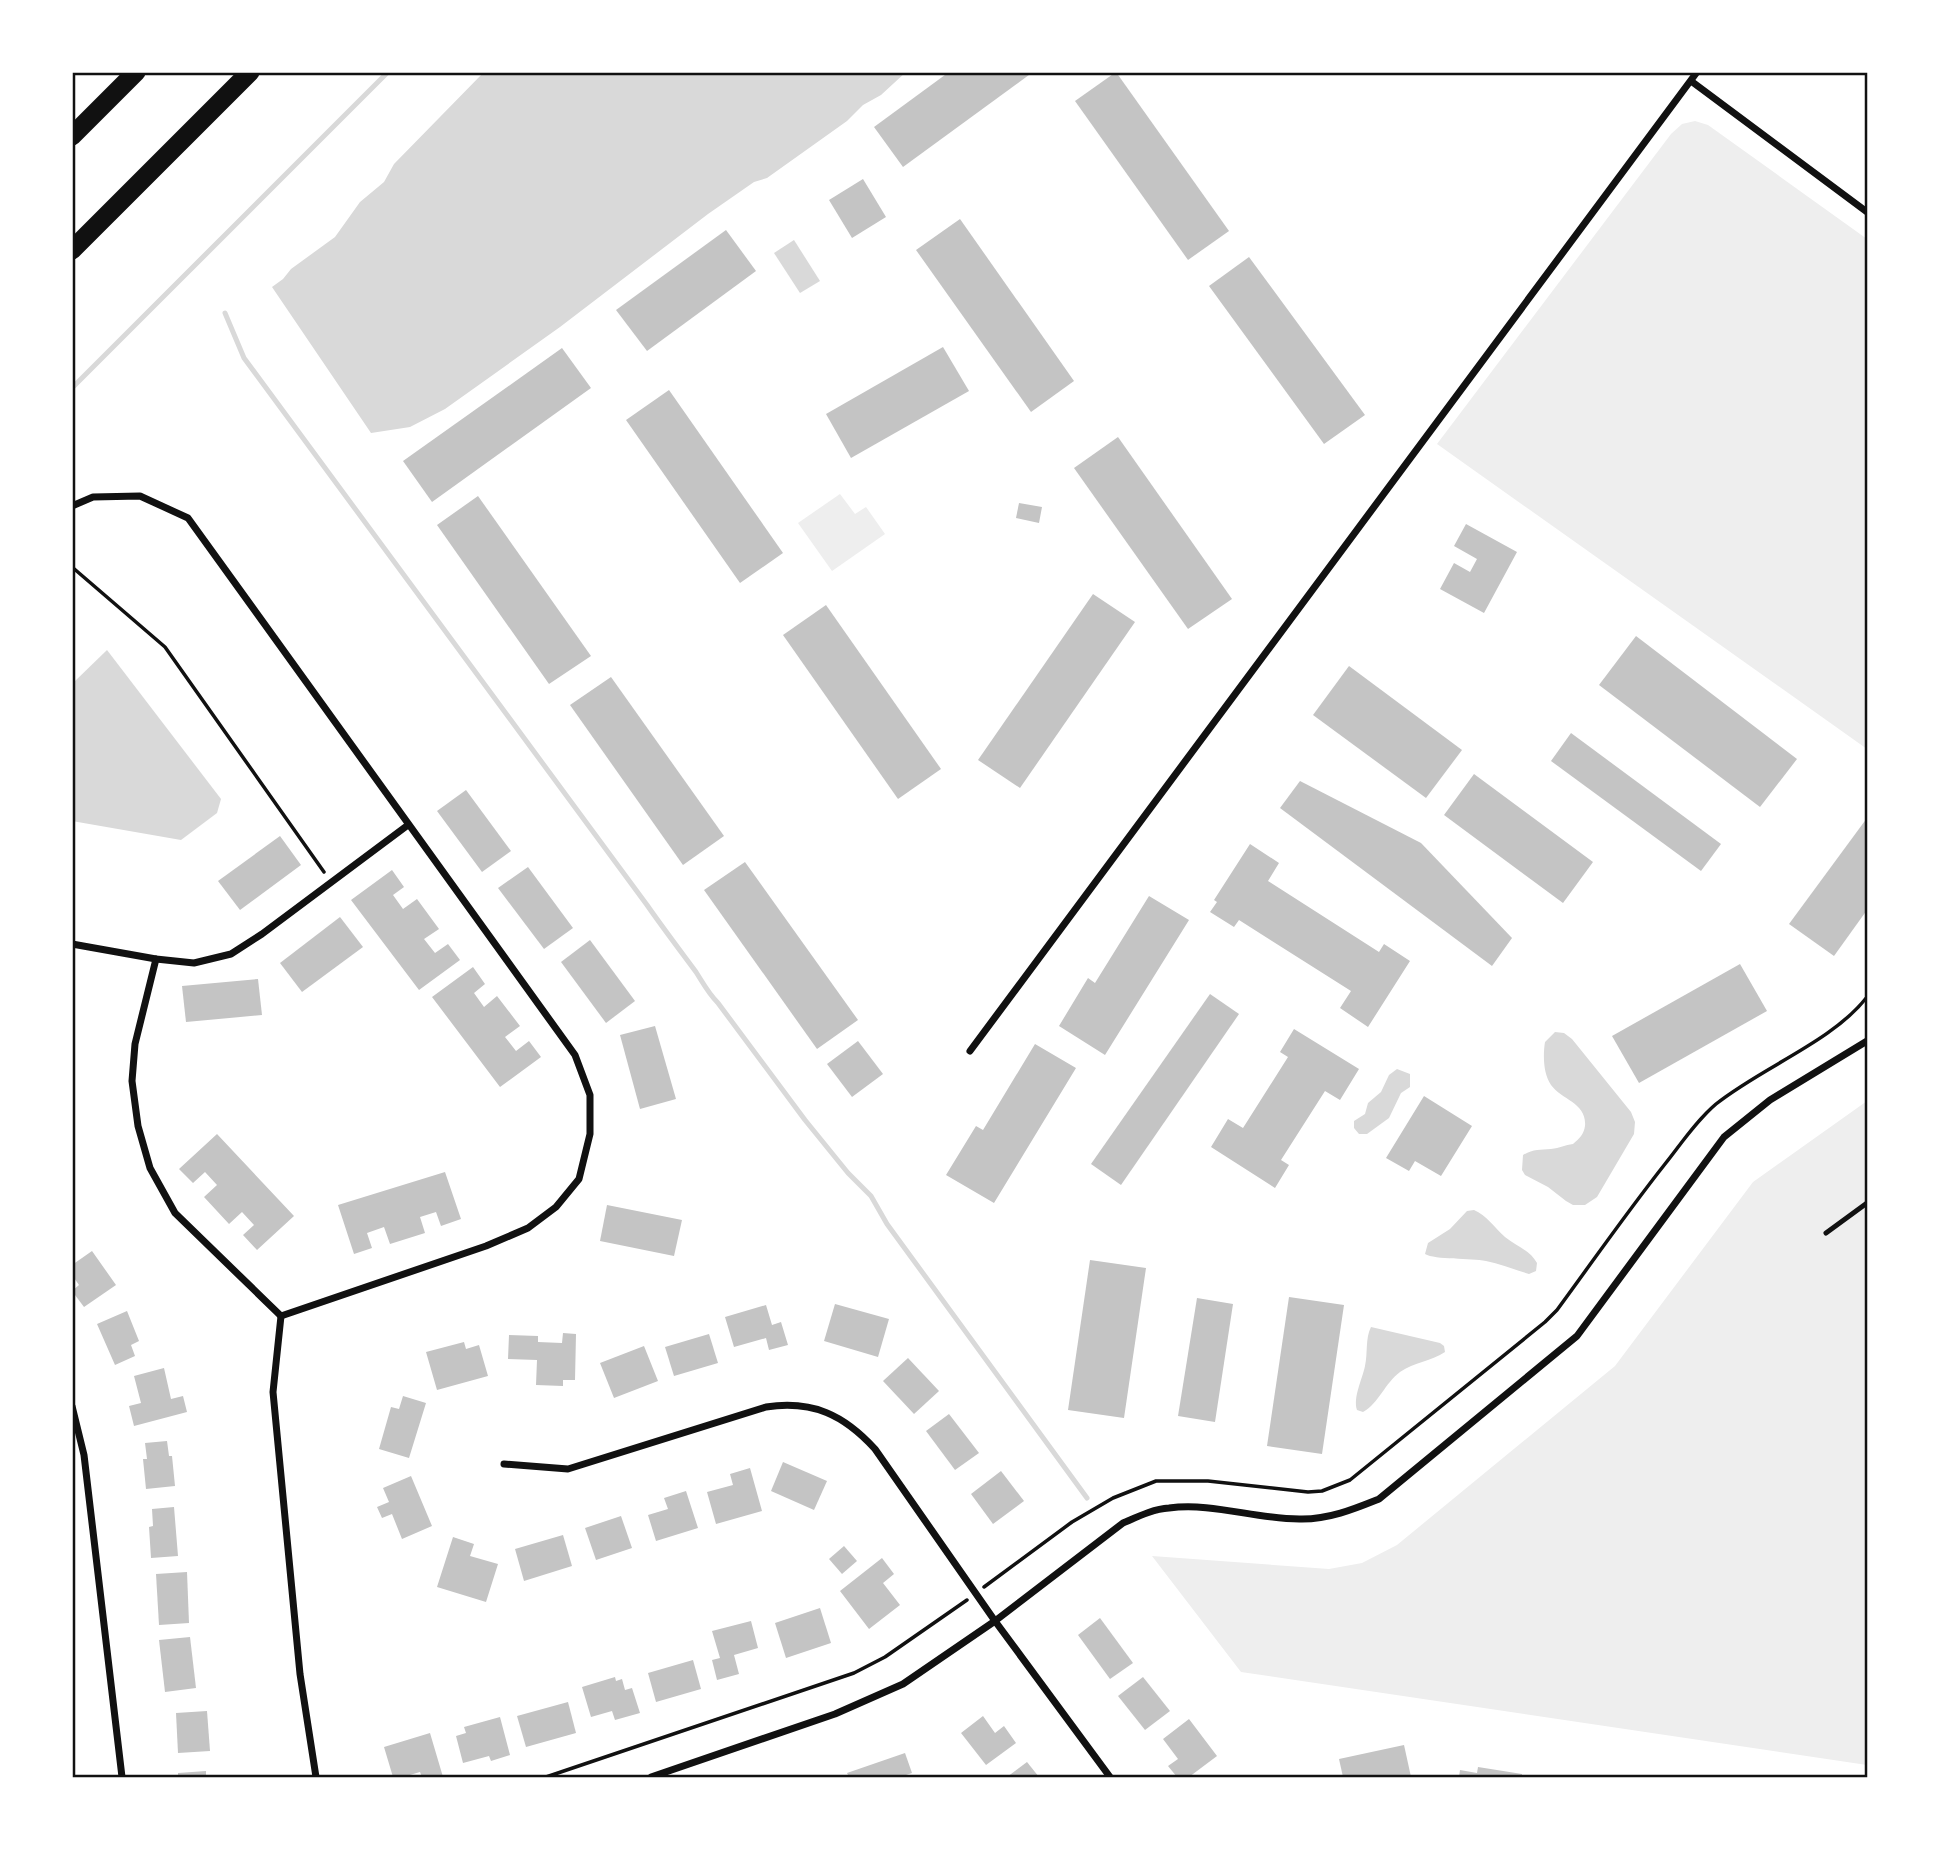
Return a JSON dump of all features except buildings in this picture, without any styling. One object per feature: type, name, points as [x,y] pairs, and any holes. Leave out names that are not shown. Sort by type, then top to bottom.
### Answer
[{"type":"highway","points":[[72,136],[136,72]]},
{"type":"highway","points":[[72,250],[250,72]]},
{"type":"street","points":[[970,1051],[1697,72]]},
{"type":"street","points":[[1691,81],[1867,212]]},
{"type":"street","points":[[72,506],[93,497],[140,496],[188,518],[575,1055],[590,1095],[590,1134],[579,1178],[556,1206],[528,1228],[486,1246],[281,1316]]},
{"type":"street","points":[[72,944],[194,963],[232,954],[408,825]]},
{"type":"street","points":[[156,959],[135,1044],[132,1081],[138,1126],[150,1168],[175,1213],[281,1316]]},
{"type":"street","points":[[651,1777],[873,1699],[903,1684],[995,1621],[1123,1523],[1143,1514],[1169,1507],[1301,1519],[1341,1514],[1379,1499],[1577,1336],[1724,1137],[1770,1100],[1867,1041]]},
{"type":"street","points":[[281,1316],[273,1391],[300,1674],[316,1777]]},
{"type":"street","points":[[504,1464],[568,1469],[773,1406],[797,1405],[829,1413],[852,1426],[875,1449],[995,1621],[1110,1777]]},
{"type":"street","points":[[72,1406],[84,1455],[122,1777]]},
{"type":"lane","points":[[1826,1233],[1867,1203]]},
{"type":"path","points":[[72,567],[165,647],[331,883]]},
{"type":"path","points":[[986,1586],[1072,1522],[1113,1498],[1156,1481],[1208,1481],[1308,1492],[1322,1491],[1350,1480],[1557,1310],[1653,1180],[1698,1122],[1714,1106],[1739,1087],[1833,1028],[1867,997]]},
{"type":"path","points":[[546,1777],[854,1673],[885,1657],[964,1602]]},
{"type":"shaded area","points":[[484,72],[906,72],[847,121],[767,178],[754,182],[708,214],[560,327],[445,409],[410,427],[371,433],[272,287],[291,269],[335,237],[360,202],[384,182],[394,164]]},
{"type":"shaded area","points":[[1695,121],[1708,125],[1867,239],[1867,749],[1437,444],[1671,134],[1682,124]]},
{"type":"shaded area","points":[[794,240],[820,281],[800,293],[774,253]]},
{"type":"shaded area","points":[[840,494],[855,514],[866,507],[885,534],[832,571],[798,523]]},
{"type":"shaded area","points":[[107,650],[221,799],[217,813],[181,840],[72,821],[72,684]]},
{"type":"shaded area","points":[[1555,1032],[1564,1033],[1572,1039],[1631,1112],[1635,1122],[1634,1134],[1597,1197],[1585,1205],[1573,1205],[1525,1175],[1522,1170],[1523,1155],[1573,1144],[1584,1129],[1585,1118],[1582,1112],[1551,1085],[1546,1075],[1545,1042]]},
{"type":"shaded area","points":[[1397,1069],[1410,1074],[1410,1087],[1401,1093],[1389,1118],[1367,1134],[1359,1134],[1354,1128],[1354,1121],[1365,1114],[1368,1103],[1381,1092],[1389,1075]]},
{"type":"shaded area","points":[[1867,1101],[1867,1765],[1241,1672],[1152,1556],[1329,1569],[1362,1563],[1397,1545],[1615,1366],[1753,1182]]},
{"type":"shaded area","points":[[1474,1210],[1531,1255],[1537,1263],[1536,1271],[1529,1274],[1486,1261],[1425,1254],[1428,1243],[1450,1229],[1467,1211]]},
{"type":"shaded area","points":[[1371,1327],[1440,1343],[1445,1352],[1400,1372],[1363,1412],[1357,1410],[1356,1400]]},
{"type":"waterway","points":[[72,388],[388,72]]},
{"type":"waterway","points":[[225,313],[244,358],[647,905],[708,992],[805,1120],[848,1173],[871,1196],[887,1224],[1087,1498]]}]
